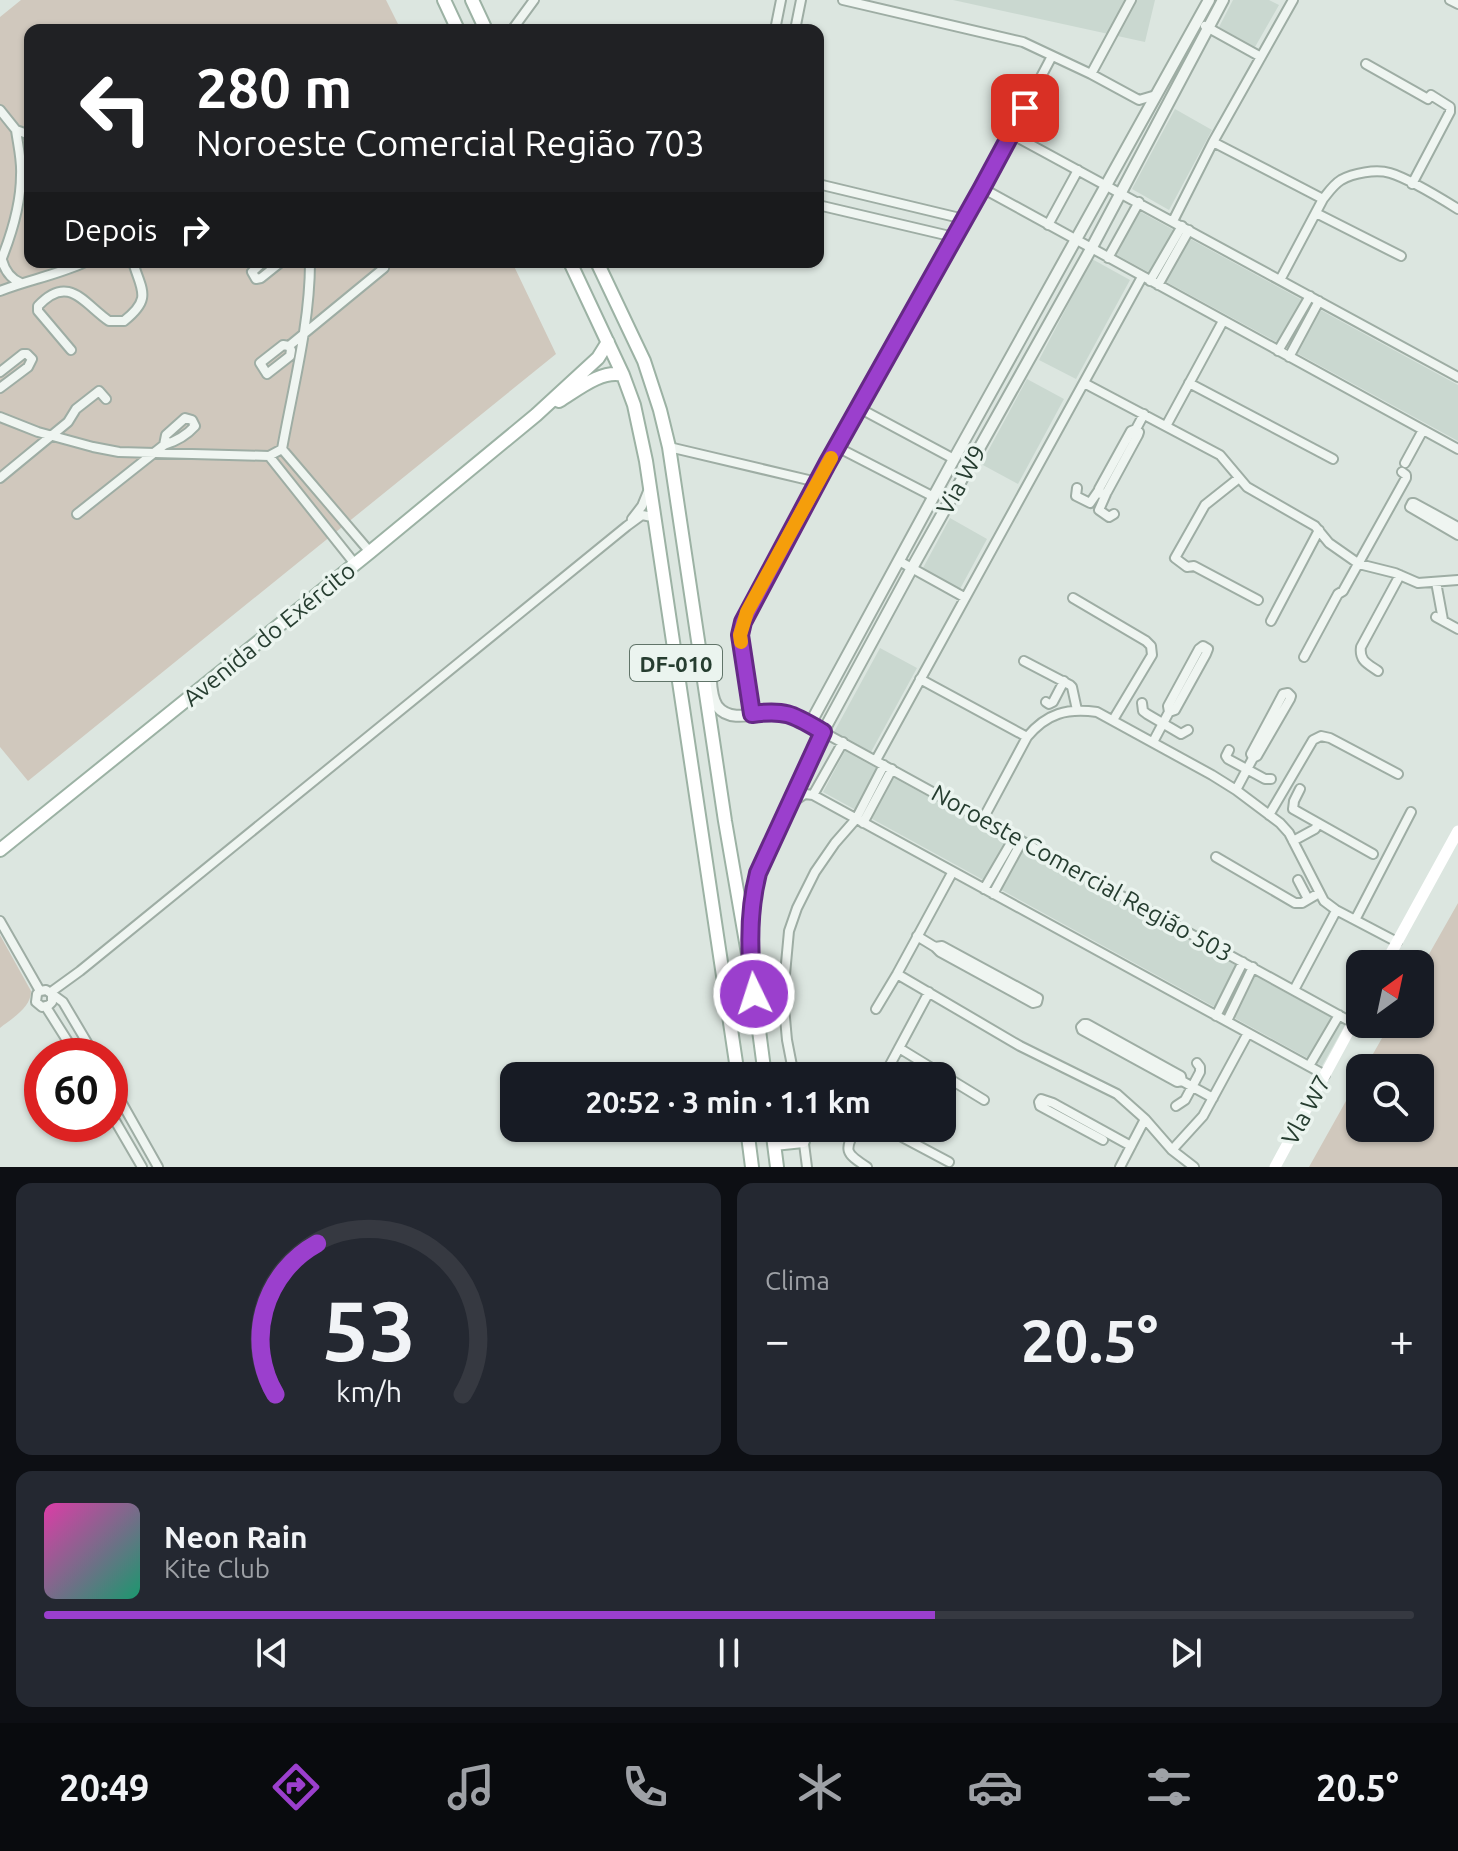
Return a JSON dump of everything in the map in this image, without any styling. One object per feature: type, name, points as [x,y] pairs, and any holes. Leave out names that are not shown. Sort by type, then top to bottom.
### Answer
[{"type":"main road","points":[[444,0],[455,24]]},
{"type":"main road","points":[[472,0],[483,24]]},
{"type":"main road","name":"DF-010","points":[[573,268],[623,375],[634,405],[646,461],[736,1062]]},
{"type":"main road","name":"DF-010","points":[[600,268],[644,361],[670,451],[763,1062]]},
{"type":"main road","name":"Avenida do Exército","points":[[0,850],[536,415],[598,358],[608,342]]},
{"type":"main road","name":"Avenida do Exército","points":[[536,415],[600,377],[616,373],[623,375]]},
{"type":"main road","points":[[646,461],[650,453],[656,450],[670,451]]},
{"type":"main road","points":[[699,823],[709,832],[715,832],[721,829],[725,821]]},
{"type":"main road","points":[[1393,950],[1458,831]]},
{"type":"main road","points":[[704,851],[708,844],[721,842],[730,851]]},
{"type":"main road","name":"Vla W7","points":[[1275,1167],[1346,1036]]},
{"type":"main road","points":[[749,1142],[752,1167]]},
{"type":"main road","points":[[777,1167],[774,1144],[780,1142]]},
{"type":"street","points":[[516,24],[534,0]]},
{"type":"street","points":[[776,24],[781,0]]},
{"type":"street","points":[[796,24],[801,0]]},
{"type":"street","points":[[843,0],[1023,42],[1139,100],[1144,116]]},
{"type":"street","points":[[1091,74],[1131,0]]},
{"type":"street","name":"Via W9","points":[[810,724],[1209,0]]},
{"type":"street","name":"Via W9","points":[[752,977],[752,894],[765,854],[823,732],[1091,249],[1223,0]]},
{"type":"street","points":[[1173,221],[1213,142],[1293,0]]},
{"type":"street","points":[[1450,0],[1458,4]]},
{"type":"street","points":[[1197,22],[1261,57]]},
{"type":"street","points":[[752,714],[740,635],[743,622],[1052,56]]},
{"type":"street","points":[[1366,64],[1428,99],[1431,95],[1450,107],[1412,184]]},
{"type":"street","points":[[1139,100],[1156,95]]},
{"type":"street","points":[[0,110],[16,130],[22,174],[13,228],[1,261],[15,281],[21,283]]},
{"type":"street","points":[[16,130],[24,133]]},
{"type":"street","points":[[1011,134],[1458,377]]},
{"type":"street","points":[[1213,142],[1323,199]]},
{"type":"street","points":[[1048,225],[1078,170]]},
{"type":"street","points":[[1280,280],[1323,199],[1341,180],[1361,174],[1392,173],[1458,209]]},
{"type":"street","points":[[824,185],[964,219]]},
{"type":"street","points":[[982,188],[1458,449]]},
{"type":"street","points":[[1108,258],[1139,202]]},
{"type":"street","points":[[824,206],[954,237]]},
{"type":"street","points":[[903,224],[908,206]]},
{"type":"street","points":[[1316,213],[1401,256]]},
{"type":"street","points":[[791,1062],[783,996],[789,931],[797,908],[815,872],[835,843],[859,821],[920,679],[1084,383],[1185,228]]},
{"type":"street","points":[[0,291],[72,268]]},
{"type":"street","points":[[71,350],[38,311],[38,306],[58,292],[71,292],[109,321],[124,321],[137,308],[143,293],[136,268]]},
{"type":"street","points":[[256,268],[252,272],[256,279],[274,268]]},
{"type":"street","points":[[282,449],[303,335],[310,268]]},
{"type":"street","points":[[289,346],[384,268]]},
{"type":"street","points":[[1278,351],[1310,296]]},
{"type":"street","points":[[1289,357],[1319,301]]},
{"type":"street","points":[[1166,426],[1223,321]]},
{"type":"street","points":[[0,372],[23,354],[32,359],[28,367],[0,388]]},
{"type":"street","points":[[1084,383],[1220,455],[1247,487],[1315,526],[1329,543],[1359,564],[1418,583],[1458,580]]},
{"type":"street","points":[[1189,383],[1333,459]]},
{"type":"street","points":[[0,478],[68,422],[76,409],[99,391],[106,399]]},
{"type":"street","points":[[859,408],[954,459]]},
{"type":"street","points":[[1114,514],[1109,517],[1099,510],[1102,492],[1132,429],[1136,429],[1144,414]]},
{"type":"street","points":[[0,417],[21,426],[119,452],[269,456],[282,449]]},
{"type":"street","points":[[1304,657],[1406,478],[1403,468],[1423,430]]},
{"type":"street","points":[[77,514],[164,445]]},
{"type":"street","points":[[837,447],[934,497]]},
{"type":"street","points":[[282,449],[370,552]]},
{"type":"street","points":[[670,451],[817,482]]},
{"type":"street","points":[[269,456],[355,564]]},
{"type":"street","points":[[1239,478],[1205,505],[1175,558],[1258,600]]},
{"type":"street","points":[[627,526],[642,506],[650,484]]},
{"type":"street","points":[[1077,488],[1076,496],[1090,503],[1102,492]]},
{"type":"street","points":[[1458,527],[1414,503],[1410,507],[1458,535]]},
{"type":"street","points":[[925,514],[935,515],[939,521]]},
{"type":"street","points":[[51,993],[627,526],[642,515],[655,521]]},
{"type":"street","points":[[1271,621],[1319,530]]},
{"type":"street","points":[[899,561],[964,597]]},
{"type":"street","points":[[1378,671],[1363,661],[1361,647],[1400,575]]},
{"type":"street","points":[[1436,582],[1440,619],[1458,629]]},
{"type":"street","points":[[883,590],[895,600]]},
{"type":"street","points":[[1073,598],[1151,646],[1152,655],[1113,720]]},
{"type":"street","name":"Noroeste Comercial Região 503","points":[[699,647],[709,660],[713,696],[718,707],[736,716],[772,711],[793,715],[1346,1019]]},
{"type":"street","points":[[1153,742],[1169,712],[1168,706],[1199,649],[1206,647],[1208,651],[1175,710],[1169,712]]},
{"type":"street","points":[[1024,661],[1072,687],[1077,710]]},
{"type":"street","points":[[920,679],[1027,737]]},
{"type":"street","points":[[1046,702],[1051,704],[1064,681]]},
{"type":"street","points":[[1236,790],[1290,699],[1288,693],[1283,694],[1251,754],[1253,758]]},
{"type":"street","points":[[1142,703],[1143,711],[1181,734],[1188,730]]},
{"type":"street","points":[[983,819],[1036,726],[1046,718],[1077,710],[1097,712],[1236,790],[1269,815],[1289,833],[1324,901],[1336,911],[1397,942]]},
{"type":"street","points":[[1269,815],[1305,750],[1321,736],[1398,774]]},
{"type":"street","points":[[813,795],[843,742]]},
{"type":"street","points":[[1229,750],[1227,758],[1265,779],[1271,779]]},
{"type":"street","points":[[1300,789],[1293,809],[1373,854]]},
{"type":"street","points":[[788,806],[805,794],[813,795],[1325,1075]]},
{"type":"street","points":[[1355,920],[1411,812]]},
{"type":"street","points":[[1293,841],[1315,829],[1318,824]]},
{"type":"street","points":[[989,891],[1018,838]]},
{"type":"street","points":[[1216,857],[1295,903],[1302,903],[1319,893]]},
{"type":"street","points":[[876,1009],[952,873]]},
{"type":"street","points":[[1298,880],[1308,899]]},
{"type":"street","points":[[1294,990],[1336,911]]},
{"type":"street","points":[[0,921],[40,991]]},
{"type":"street","points":[[917,936],[940,952],[1033,1003],[1038,1000],[958,954],[942,946],[935,947]]},
{"type":"street","points":[[1216,1016],[1243,962]]},
{"type":"street","points":[[1227,1021],[1253,967]]},
{"type":"street","points":[[897,974],[1020,1046],[1117,1094],[1145,1119],[1172,1150],[1194,1167]]},
{"type":"street","points":[[40,991],[51,993],[63,1002],[85,1038]]},
{"type":"street","points":[[40,991],[36,1002],[46,1007],[66,1038]]},
{"type":"street","points":[[892,1062],[929,992]]},
{"type":"street","points":[[46,1007],[52,1002],[51,993]]},
{"type":"street","points":[[1309,1066],[1339,1015]]},
{"type":"street","points":[[1182,1081],[1181,1076],[1087,1024],[1081,1027],[1177,1082],[1182,1081],[1213,1098]]},
{"type":"street","points":[[63,1033],[79,1028]]},
{"type":"street","points":[[1172,1150],[1198,1123],[1248,1033]]},
{"type":"street","points":[[899,1048],[984,1100]]},
{"type":"street","points":[[1176,1106],[1182,1104],[1200,1072],[1197,1063]]},
{"type":"street","points":[[1103,1140],[1040,1106],[1039,1102],[1041,1099],[1053,1103],[1131,1146]]},
{"type":"street","points":[[128,1114],[158,1167]]},
{"type":"street","points":[[1120,1167],[1145,1119]]},
{"type":"street","points":[[127,1142],[142,1167]]},
{"type":"street","points":[[803,1142],[807,1167]]},
{"type":"street","points":[[849,1142],[847,1150],[851,1157],[867,1167]]},
{"type":"street","points":[[911,1142],[949,1162]]},
{"type":"shaded area","points":[[21,0],[386,0],[398,24],[24,24],[24,268],[515,268],[556,354],[28,781],[0,747],[0,17]]},
{"type":"shaded area","points":[[953,0],[1155,0],[1145,42]]},
{"type":"shaded area","points":[[1233,0],[1269,0],[1279,5],[1255,47],[1219,27]]},
{"type":"shaded area","points":[[1175,109],[1212,130],[1169,210],[1132,189]]},
{"type":"shaded area","points":[[1139,211],[1458,385],[1458,441],[1115,254]]},
{"type":"shaded area","points":[[1092,259],[1130,280],[1076,379],[1039,360]]},
{"type":"shaded area","points":[[1027,379],[1064,399],[1018,484],[981,464]]},
{"type":"shaded area","points":[[950,518],[987,539],[960,589],[923,568]]},
{"type":"shaded area","points":[[880,648],[917,668],[871,752],[834,732]]},
{"type":"shaded area","points":[[845,751],[1345,1025],[1322,1066],[823,792]]},
{"type":"shaded area","points":[[1458,903],[1458,1167],[1309,1167],[1346,1101],[1346,1142],[1434,1142],[1434,1054],[1373,1054],[1382,1038],[1434,1038],[1434,950],[1431,950]]},
{"type":"shaded area","points":[[0,935],[31,991],[24,1008],[0,1028]]},
{"type":"slow traffic","points":[[741,642],[747,612],[831,458]]},
{"type":"route","points":[[754,994],[750,919],[752,894],[765,854],[823,732],[784,712],[752,714],[740,635],[743,622],[1025,108]]}]
